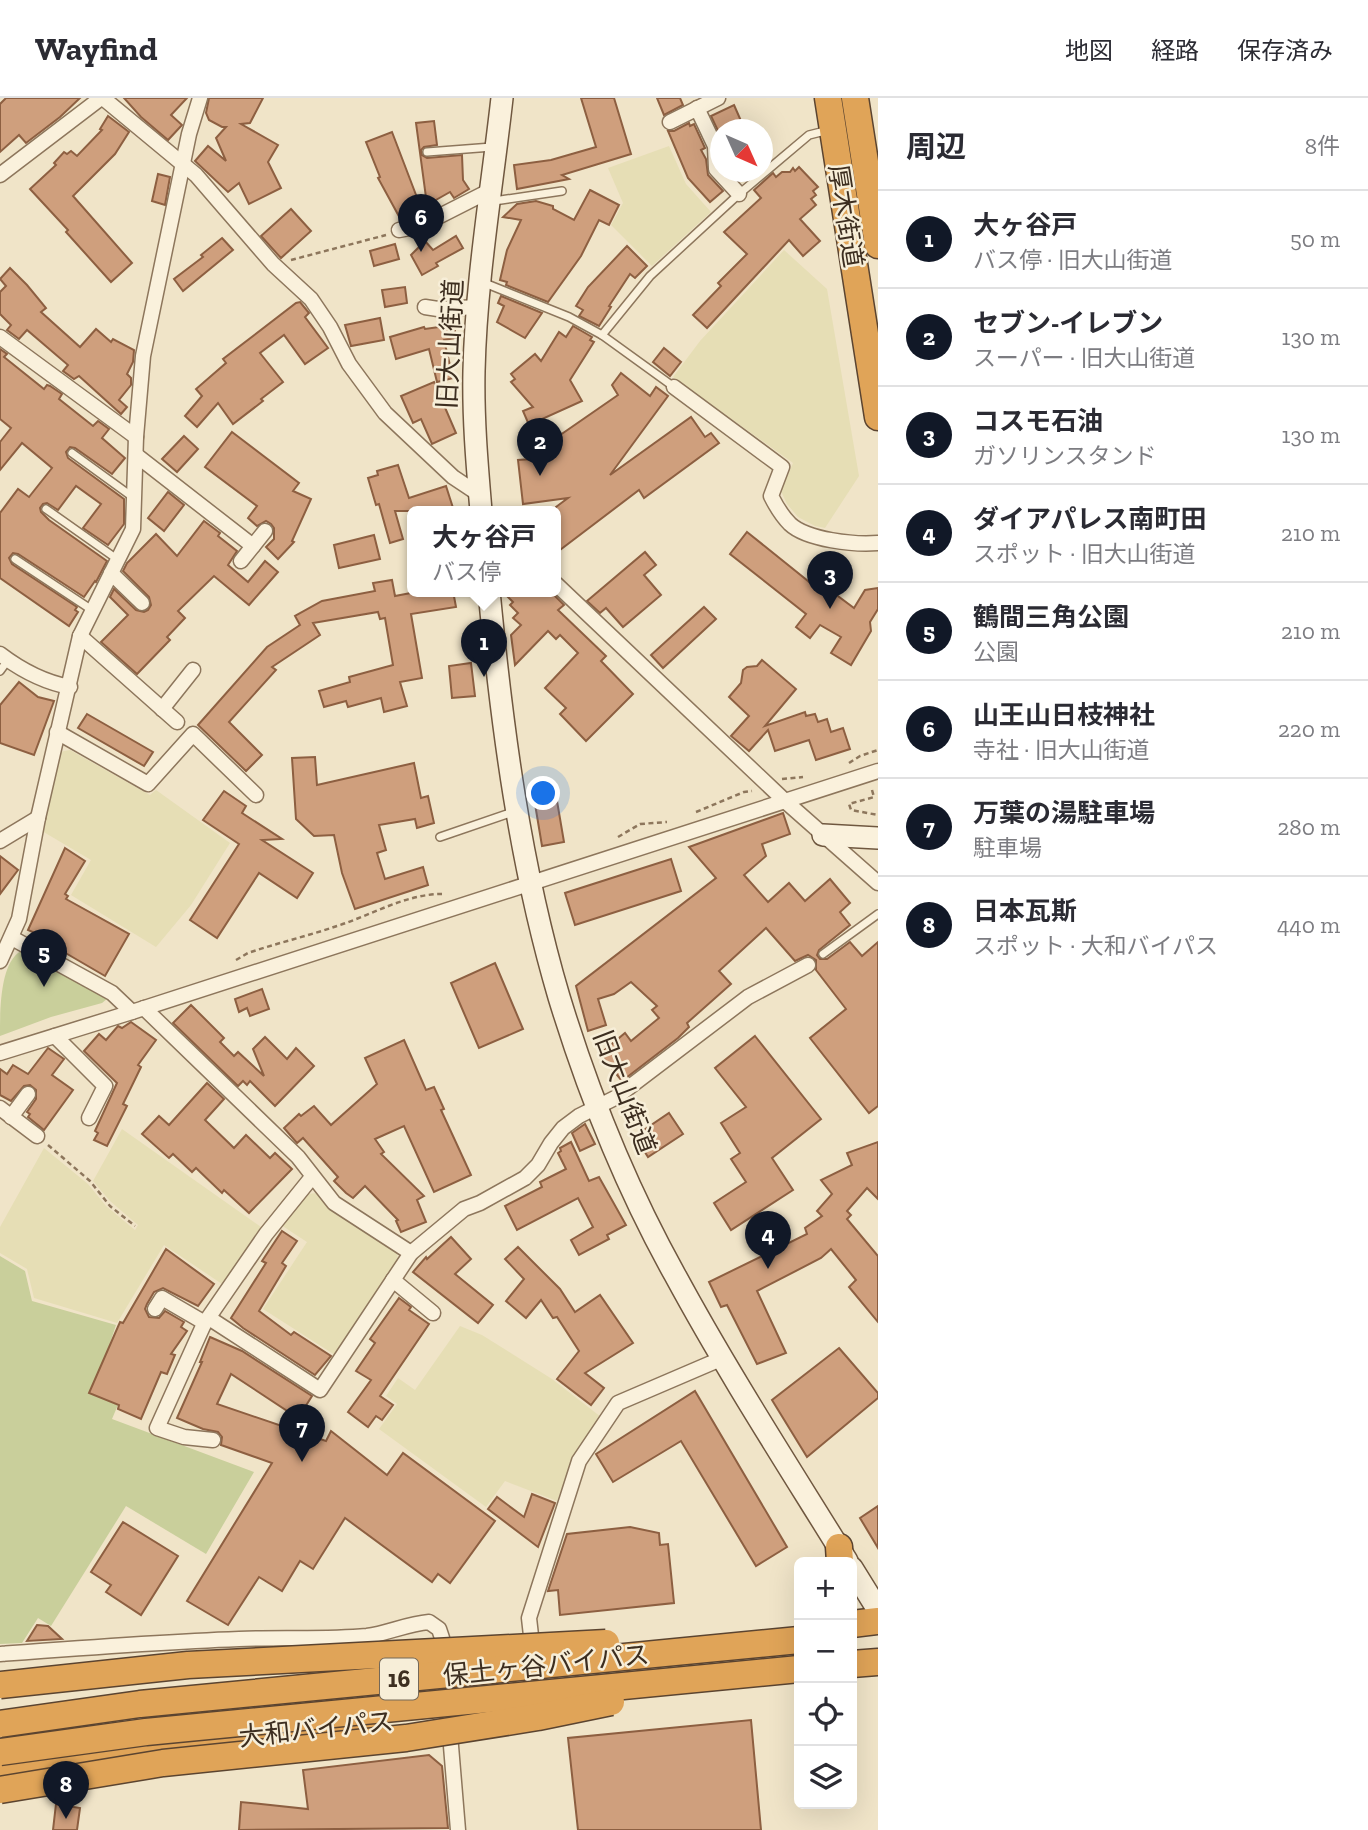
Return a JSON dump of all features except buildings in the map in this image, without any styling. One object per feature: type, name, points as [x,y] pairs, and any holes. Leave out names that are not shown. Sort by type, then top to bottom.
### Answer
[{"type":"highway","name":"厚木街道","points":[[828,98],[878,417]]},
{"type":"highway","name":"厚木街道","points":[[855,98],[878,245]]},
{"type":"highway","points":[[857,1623],[878,1621]]},
{"type":"highway","points":[[857,1635],[878,1633]]},
{"type":"highway","name":"大和バイパス","points":[[3,1715],[125,1699],[534,1658],[794,1637]]},
{"type":"highway","points":[[0,1685],[188,1665],[500,1647],[794,1637]]},
{"type":"highway","name":"保土ヶ谷バイパス","points":[[3,1715],[140,1704],[794,1638]]},
{"type":"highway","points":[[857,1664],[878,1662]]},
{"type":"highway","name":"保土ヶ谷バイパス","points":[[0,1752],[146,1732],[794,1669]]},
{"type":"highway","points":[[857,1675],[878,1673]]},
{"type":"highway","points":[[0,1790],[163,1763],[407,1738],[538,1717],[746,1674]]},
{"type":"highway","name":"大和バイパス","points":[[0,1765],[546,1703],[794,1680]]},
{"type":"street","points":[[0,176],[102,98],[183,164],[212,192],[273,264],[311,299],[330,327],[349,364],[385,413],[481,503]]},
{"type":"street","points":[[0,960],[19,919],[38,818],[80,636],[133,528],[136,437],[144,356],[189,134],[200,98]]},
{"type":"street","name":"旧大山街道","points":[[481,503],[474,436],[474,369],[478,307],[502,98]]},
{"type":"street","points":[[670,122],[718,98]]},
{"type":"street","points":[[697,108],[715,146],[716,169],[739,194]]},
{"type":"street","points":[[399,230],[420,226],[491,196]]},
{"type":"street","points":[[425,307],[478,307]]},
{"type":"street","points":[[0,337],[136,437]]},
{"type":"street","points":[[674,387],[782,467],[771,496],[792,526],[811,535],[842,541],[878,543]]},
{"type":"street","points":[[136,455],[253,546]]},
{"type":"street","points":[[241,561],[265,531]]},
{"type":"street","points":[[115,566],[142,603]]},
{"type":"street","points":[[561,589],[785,800],[878,883]]},
{"type":"street","name":"旧大山街道","points":[[490,597],[501,704],[529,884],[559,998],[598,1108],[674,1274],[843,1557]]},
{"type":"street","points":[[80,636],[177,722]]},
{"type":"street","points":[[3,662],[52,683],[69,687]]},
{"type":"street","points":[[162,709],[193,670]]},
{"type":"street","points":[[57,732],[149,784],[193,734],[256,795]]},
{"type":"street","points":[[0,1053],[878,771]]},
{"type":"street","points":[[0,841],[38,818]]},
{"type":"street","points":[[823,835],[878,838]]},
{"type":"street","points":[[12,939],[138,1010],[298,1157],[334,1203],[411,1253]]},
{"type":"street","points":[[155,1309],[162,1298],[207,1320],[320,1390],[411,1253],[464,1209],[525,1178],[538,1165],[564,1128],[579,1116],[615,1098],[748,997],[808,965]]},
{"type":"street","points":[[55,1036],[106,1086],[89,1118]]},
{"type":"street","points":[[28,1094],[6,1112],[37,1136]]},
{"type":"street","points":[[213,1440],[184,1437],[157,1428],[207,1320],[266,1234],[312,1177]]},
{"type":"street","points":[[393,1280],[433,1313]]},
{"type":"street","points":[[534,1658],[529,1618],[579,1461],[618,1404],[723,1358]]},
{"type":"street","name":"旧大山街道","points":[[857,1578],[878,1610]]},
{"type":"street","points":[[0,1654],[240,1639],[337,1638],[370,1635],[429,1622],[439,1629],[442,1638],[458,1830]]},
{"type":"lane","points":[[602,335],[650,276],[739,194],[809,135],[833,129]]},
{"type":"lane","points":[[427,152],[497,146]]},
{"type":"lane","points":[[491,196],[562,191]]},
{"type":"lane","points":[[481,281],[569,317],[602,335],[674,387]]},
{"type":"lane","points":[[72,453],[134,498]]},
{"type":"lane","points":[[46,509],[115,566]]},
{"type":"lane","points":[[15,559],[92,611]]},
{"type":"lane","points":[[440,836],[517,811]]},
{"type":"lane","points":[[823,954],[878,914]]},
{"type":"path","points":[[273,264],[399,230]]},
{"type":"path","points":[[871,788],[876,796],[849,804],[851,810],[878,815]]},
{"type":"path","points":[[37,1136],[90,1181],[110,1206],[135,1226]]},
{"type":"shaded area","points":[[669,146],[686,184],[711,212],[652,266],[611,225],[623,203],[608,168]]},
{"type":"shaded area","points":[[784,250],[827,289],[859,476],[825,528],[798,517],[787,504],[781,491],[793,463],[673,377],[700,341]]},
{"type":"shaded area","points":[[70,750],[150,795],[156,790],[230,843],[191,905],[156,947],[71,895],[91,860],[42,831],[59,752]]},
{"type":"shaded area","points":[[122,1129],[261,1227],[222,1284],[164,1245],[117,1323],[34,1298],[27,1269],[0,1253],[0,1227],[44,1148],[88,1184],[106,1206],[135,1230],[138,1225],[110,1201],[93,1181]]},
{"type":"shaded area","points":[[317,1193],[330,1208],[397,1253],[398,1260],[335,1355],[263,1309],[307,1242],[281,1225],[307,1194]]},
{"type":"shaded area","points":[[460,1326],[482,1335],[552,1379],[601,1417],[574,1457],[557,1501],[505,1481],[486,1507],[379,1429],[397,1404],[386,1396],[398,1378],[415,1390]]},
{"type":"green space","points":[[21,951],[108,998],[102,1003],[51,1017],[0,1036],[5,976],[14,957]]},
{"type":"green space","points":[[0,1256],[25,1271],[32,1301],[116,1325],[107,1352],[136,1362],[112,1419],[254,1472],[206,1554],[126,1506],[51,1626],[38,1618],[22,1643],[0,1644]]},
{"type":"place","name":"山王山日枝神社","points":[[421,252]]},
{"type":"place","name":"セブン-イレブン","points":[[540,476]]},
{"type":"place","name":"コスモ石油","points":[[830,609]]},
{"type":"place","name":"大ヶ谷戸","points":[[484,677]]},
{"type":"place","name":"鶴間三角公園","points":[[44,987]]},
{"type":"place","name":"ダイアパレス南町田","points":[[768,1269]]},
{"type":"place","name":"万葉の湯駐車場","points":[[302,1462]]},
{"type":"place","name":"日本瓦斯","points":[[66,1819]]}]
